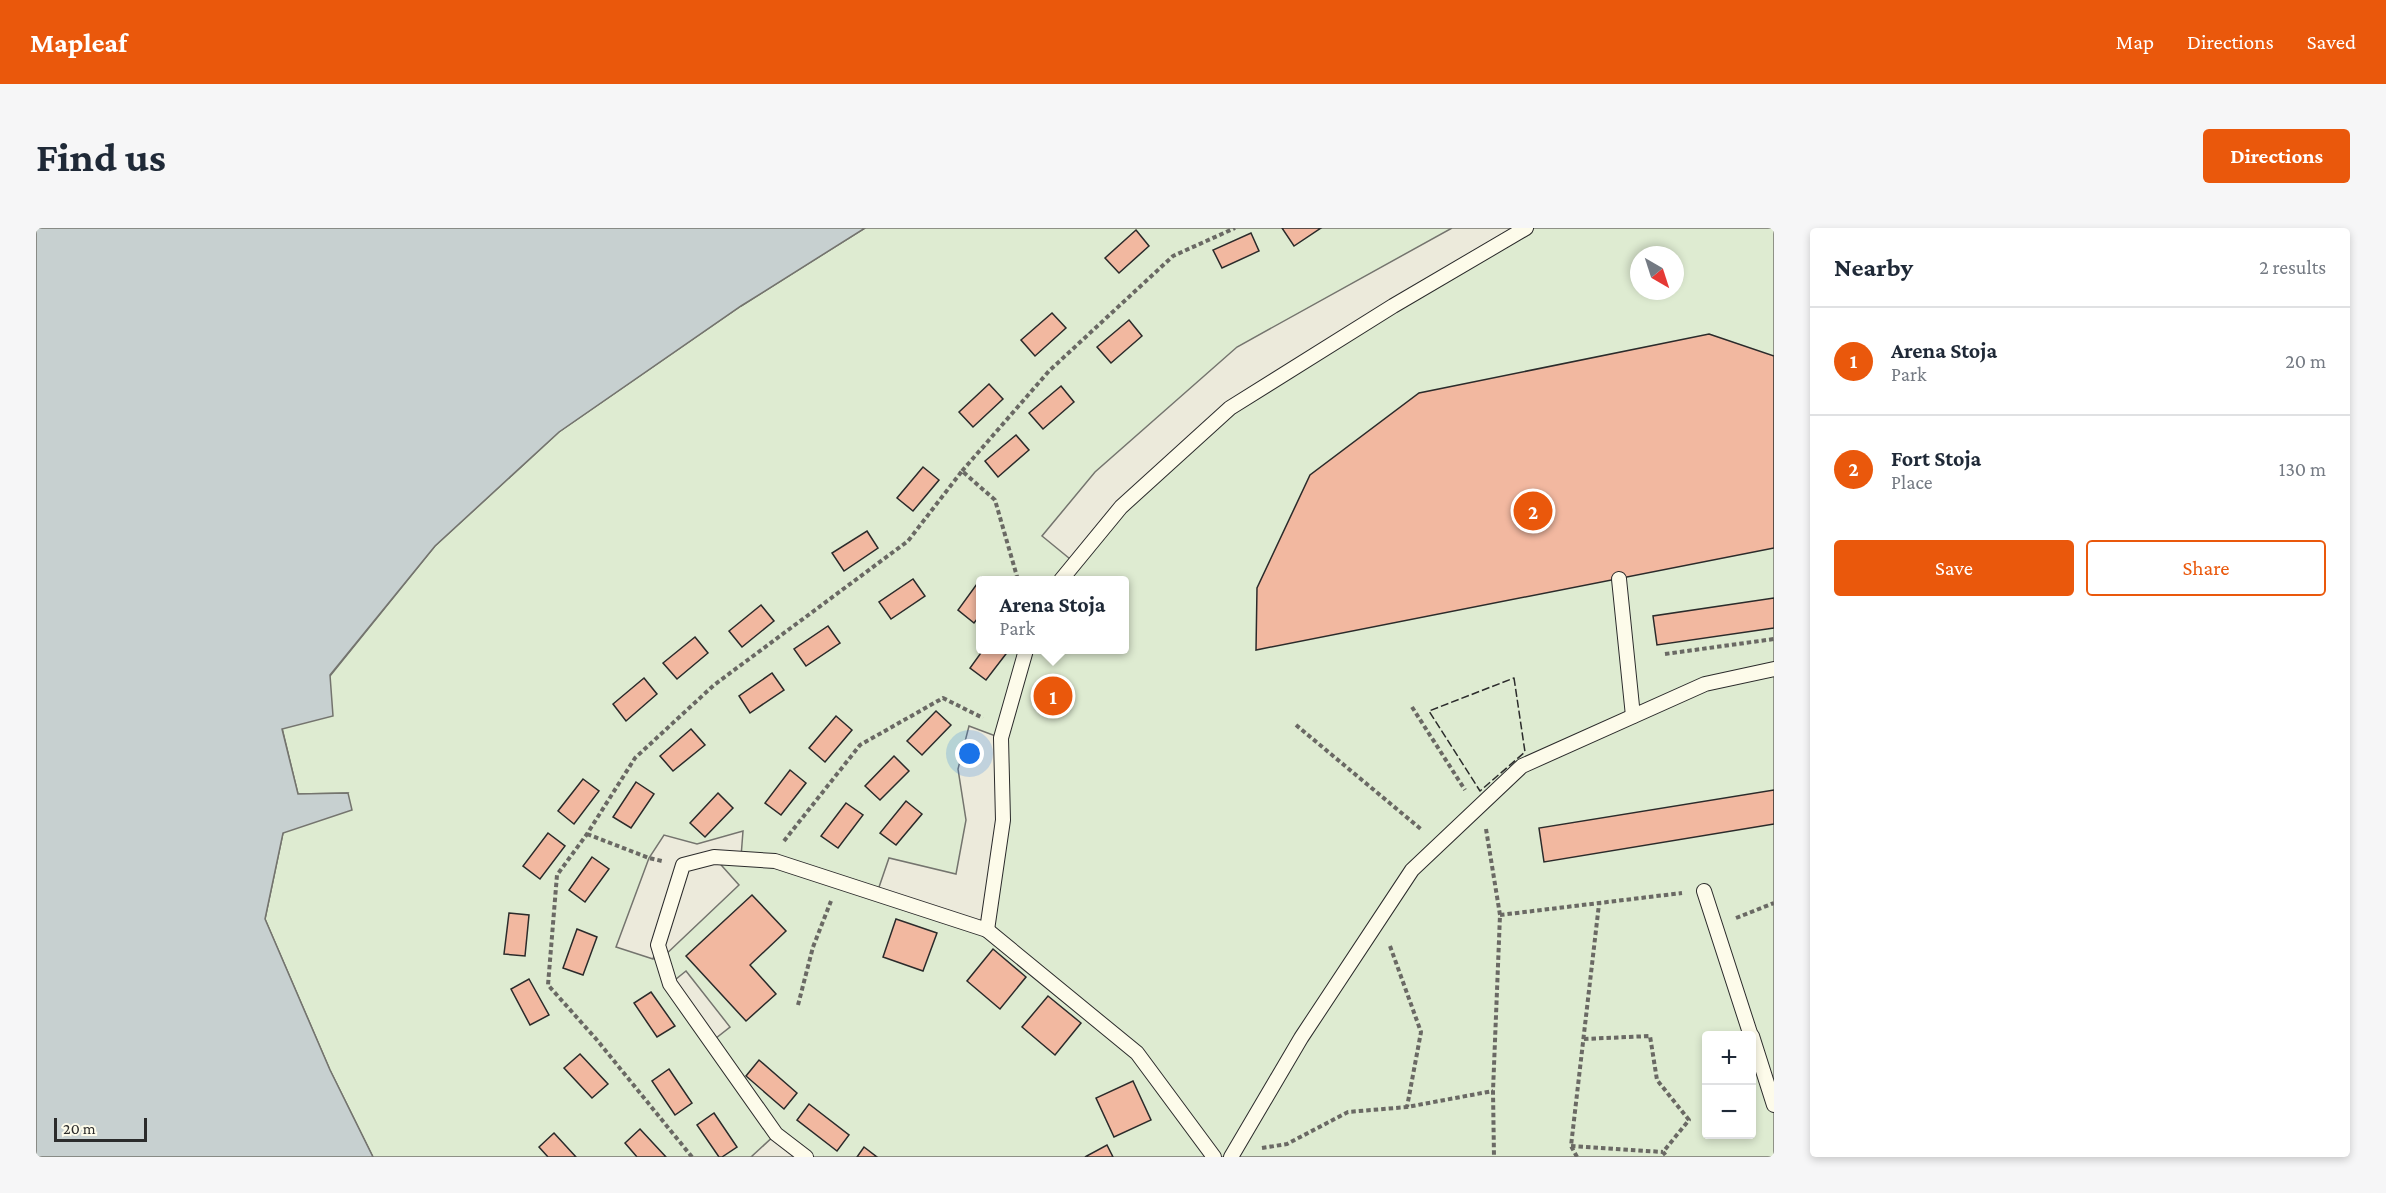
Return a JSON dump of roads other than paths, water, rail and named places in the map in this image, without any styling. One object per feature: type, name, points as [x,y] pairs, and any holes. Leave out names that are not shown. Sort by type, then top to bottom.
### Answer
[{"type":"lane","points":[[1064,576],[1121,507],[1230,408],[1393,306],[1526,228]]},
{"type":"lane","points":[[1619,579],[1633,716]]},
{"type":"lane","points":[[987,930],[1003,820],[1001,738],[1025,654]]},
{"type":"lane","points":[[1233,1154],[1301,1038],[1412,870],[1522,766],[1705,684],[1774,669]]},
{"type":"lane","points":[[806,1157],[776,1134],[670,984],[658,945],[683,865],[714,857],[775,861],[987,930],[1137,1053],[1214,1157]]},
{"type":"lane","points":[[1704,891],[1749,1031]]},
{"type":"lane","points":[[1756,1051],[1774,1106]]},
{"type":"place","name":"Fort Stoja","points":[[1533,511]]},
{"type":"place","name":"Arena Stoja","points":[[1053,696]]}]
